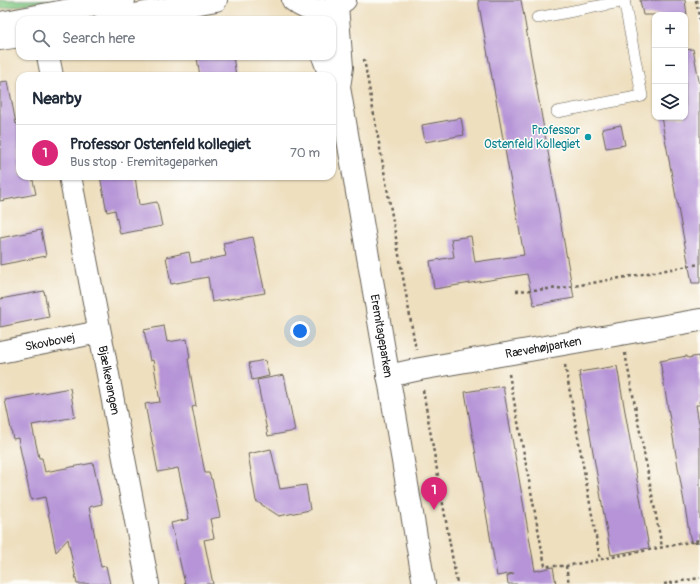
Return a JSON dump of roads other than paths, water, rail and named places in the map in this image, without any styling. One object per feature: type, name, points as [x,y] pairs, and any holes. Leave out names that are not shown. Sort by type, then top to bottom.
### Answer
[{"type":"street","points":[[49,16],[124,0]]},
{"type":"street","points":[[129,16],[216,0]]},
{"type":"street","points":[[303,9],[319,11],[341,3]]},
{"type":"street","name":"Eremitageparken","points":[[341,3],[342,67],[339,87],[424,584]]},
{"type":"street","points":[[0,23],[16,21]]},
{"type":"street","points":[[0,39],[16,37]]},
{"type":"street","points":[[49,60],[51,72]]},
{"type":"street","name":"Eremitageparken","points":[[325,60],[329,72]]},
{"type":"street","name":"Eremitageparken","points":[[336,82],[339,87]]},
{"type":"street","name":"Bjælkevangen","points":[[71,180],[148,584]]},
{"type":"street","name":"Rævehøjparken","points":[[388,376],[420,369],[700,320]]},
{"type":"street","name":"Skovbovej","points":[[0,352],[99,332]]},
{"type":"lane","points":[[537,18],[625,1],[642,96],[558,112]]},
{"type":"place","name":"Professor Ostenfeld Kollegiet","points":[[588,137]]},
{"type":"place","name":"Professor Ostenfeld kollegiet","points":[[434,510]]}]
